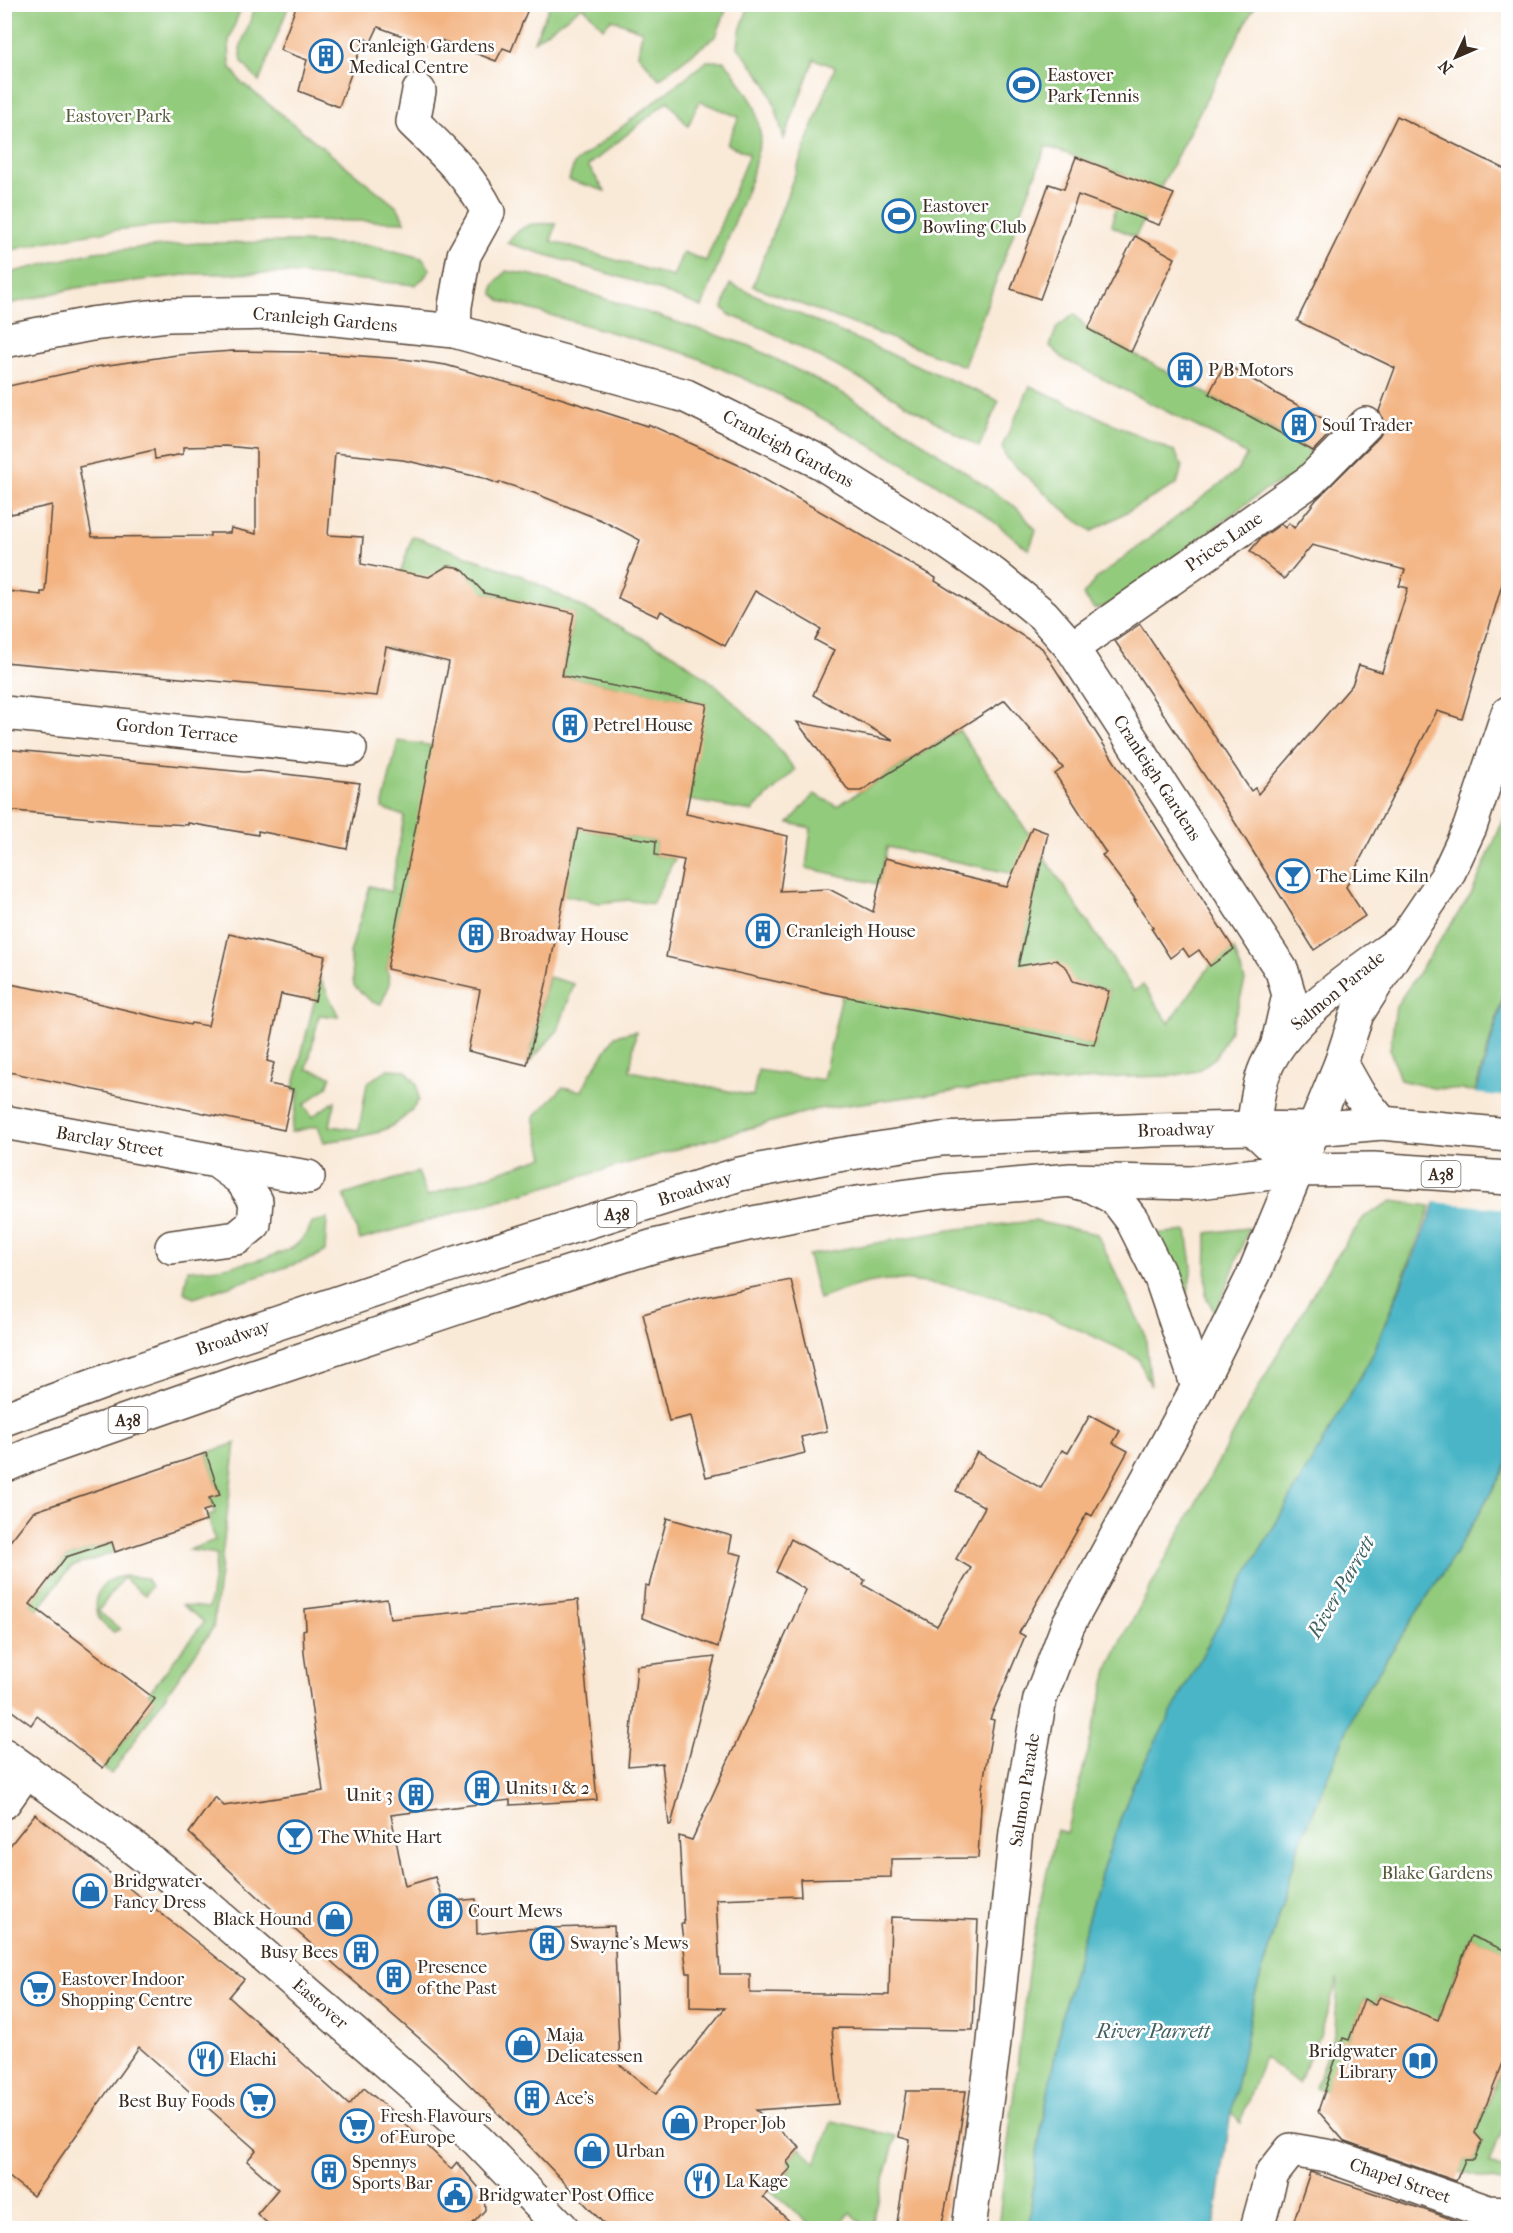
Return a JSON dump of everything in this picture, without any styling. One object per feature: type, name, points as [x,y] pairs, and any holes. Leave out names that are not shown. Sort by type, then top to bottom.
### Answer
[{"type":"street","points":[[419,91],[413,122],[455,163],[478,191],[488,212],[464,255],[455,306],[454,331]]},
{"type":"street","name":"Cranleigh Gardens","points":[[4,341],[91,324],[167,315],[276,313],[454,331],[686,396],[820,462],[941,538],[993,574],[1043,615],[1072,648],[1282,971],[1289,995],[1278,1043]]},
{"type":"street","name":"Prices Lane","points":[[1072,648],[1310,481],[1366,424]]},
{"type":"street","name":"Gordon Terrace","points":[[4,713],[350,749]]},
{"type":"street","name":"Salmon Parade","points":[[969,2229],[993,2051],[1016,1832],[1040,1700],[1068,1625],[1198,1387],[1254,1274],[1315,1129],[1357,1014],[1447,876],[1470,827],[1509,713]]},
{"type":"street","name":"Salmon Parade","points":[[1253,1128],[1262,1077],[1278,1043],[1308,1012],[1405,938]]},
{"type":"street","points":[[1341,1063],[1358,1094],[1382,1123]]},
{"type":"street","name":"Barclay Street","points":[[4,1122],[308,1177]]},
{"type":"street","name":"Broadway","points":[[4,1419],[450,1265],[633,1210],[740,1174],[832,1156],[941,1139],[1253,1128],[1315,1129],[1382,1123]]},
{"type":"street","name":"A38","points":[[1382,1123],[1509,1135]]},
{"type":"street","points":[[1253,1128],[1297,1170]]},
{"type":"street","name":"Barclay Street","points":[[172,1247],[237,1238],[254,1224],[256,1201],[241,1179],[216,1161]]},
{"type":"street","name":"A38","points":[[4,1466],[37,1452],[253,1376],[462,1306],[654,1246],[748,1224],[850,1204],[944,1191],[1071,1180],[1191,1183],[1297,1170],[1373,1169],[1509,1178]]},
{"type":"street","points":[[1071,1180],[1092,1186],[1116,1199],[1132,1220],[1161,1278],[1198,1387]]},
{"type":"street","points":[[4,1802],[15,1763]]},
{"type":"street","name":"Eastover","points":[[15,1763],[130,1845],[201,1901],[478,2141],[562,2229]]},
{"type":"street","name":"Chapel Street","points":[[1257,2229],[1272,2174],[1291,2150],[1332,2157],[1488,2212],[1509,2213]]},
{"type":"green space","name":"Eastover Park","points":[[5,4],[242,5],[229,40],[230,66],[241,82],[398,208],[405,222],[305,220],[204,222],[103,232],[54,240],[5,252]]},
{"type":"green space","points":[[550,4],[728,5],[716,36],[659,79],[638,54],[642,31],[612,19],[603,28],[583,6],[534,41]]},
{"type":"green space","points":[[256,5],[289,5],[259,82],[242,62],[240,48]]},
{"type":"green space","points":[[749,5],[1255,5],[1135,237],[1112,226],[1115,209],[1127,176],[1046,146],[964,366],[753,286],[835,67],[814,59],[784,139],[766,83],[738,47],[740,31]]},
{"type":"green space","points":[[707,61],[724,61],[732,70],[755,106],[761,138],[751,179],[702,307],[643,284],[507,243],[518,231],[528,225],[556,224],[551,241],[673,277],[683,252],[706,261],[749,154],[727,144],[739,117],[699,101],[688,126],[668,101],[588,166],[605,191],[569,180],[574,164]]},
{"type":"green space","points":[[297,242],[370,245],[422,258],[430,269],[415,285],[287,273],[194,274],[75,288],[5,305],[5,274],[94,252],[198,243]]},
{"type":"green space","points":[[506,271],[532,275],[750,346],[842,393],[900,427],[1017,508],[1036,530],[1029,550],[988,517],[906,465],[782,396],[691,355],[501,301],[493,294],[494,285]]},
{"type":"green space","points":[[730,284],[999,401],[979,447],[876,387],[765,329],[730,315],[723,308]]},
{"type":"green space","points":[[1074,314],[1088,329],[1321,456],[1296,476],[1266,489],[1110,605],[1094,609],[1083,595],[1095,580],[1237,471],[1247,455],[1219,438],[1065,360],[1050,346],[1057,327]]},
{"type":"green space","points":[[1030,386],[1175,452],[1182,466],[1177,484],[1092,531],[1072,517],[1006,458],[1002,447]]},
{"type":"green space","points":[[412,536],[522,576],[675,655],[718,687],[767,734],[795,770],[752,811],[688,800],[706,704],[562,676],[574,613],[471,590],[471,578],[455,567],[447,567],[438,572],[418,655],[386,648],[401,572]]},
{"type":"green space","points":[[959,730],[1134,991],[1143,985],[1169,1023],[1210,966],[1234,949],[1245,981],[1229,1032],[1215,1058],[1197,1071],[1172,1076],[1123,1077],[960,1090],[817,1109],[360,1240],[344,1195],[418,1172],[427,1196],[544,1157],[534,1117],[563,1087],[582,1091],[615,1036],[636,1031],[630,1071],[753,1096],[758,1070],[823,1080],[844,986],[857,997],[1094,1045],[1109,991],[1073,981],[1012,989],[1037,879],[887,847],[879,884],[806,868],[811,828],[789,823],[814,794],[837,806]]},
{"type":"green space","points":[[398,741],[434,746],[387,969],[390,984],[381,1004],[372,1002],[354,986],[350,953],[370,886],[391,892],[404,816],[382,808]]},
{"type":"green space","points":[[1508,809],[1508,980],[1475,1091],[1433,1088],[1400,1080],[1390,1050],[1396,1006],[1472,893]]},
{"type":"green space","points":[[578,829],[656,841],[655,855],[675,858],[652,904],[629,900],[599,903],[564,895]]},
{"type":"green space","points":[[549,977],[574,984],[558,1030],[527,1065]]},
{"type":"green space","points":[[320,978],[339,1017],[319,1015],[307,1069],[331,1076],[327,1087],[304,1105],[312,1117],[335,1101],[330,1126],[359,1130],[367,1083],[388,1069],[405,1070],[417,1084],[419,1100],[410,1112],[389,1128],[365,1136],[324,1142],[318,1126],[291,1132],[299,1092],[293,1089]]},
{"type":"green space","points":[[1392,1201],[1431,1206],[1372,1356],[1234,1596],[1133,1784],[1098,1882],[1063,2011],[1036,2158],[1029,2228],[998,2228],[1030,1956],[1042,1893],[1057,1830],[1067,1834],[1109,1667],[1262,1381],[1329,1267],[1364,1217]]},
{"type":"green space","points":[[327,1219],[325,1251],[313,1258],[194,1298],[184,1292],[188,1269],[226,1267],[283,1252],[299,1242],[313,1222]]},
{"type":"green space","points":[[1034,1221],[1097,1234],[1145,1334],[1151,1386],[1138,1358],[1035,1311],[982,1294],[954,1287],[895,1280],[862,1284],[819,1299],[808,1255],[957,1229]]},
{"type":"green space","points":[[1249,1228],[1216,1314],[1206,1297],[1207,1233]]},
{"type":"green space","points":[[1187,1231],[1192,1265],[1185,1312],[1154,1234]]},
{"type":"green space","points":[[236,1443],[213,1628],[111,1774],[103,1768],[155,1700],[148,1694],[204,1622],[182,1605],[209,1608],[217,1554],[189,1550],[215,1540],[208,1516],[215,1514],[209,1498],[220,1494],[206,1453]]},
{"type":"green space","name":"Blake Gardens","points":[[1508,1463],[1508,1952],[1470,1936],[1435,2026],[1416,2013],[1394,2009],[1391,2001],[1380,1997],[1375,2004],[1364,1999],[1349,2040],[1325,2091],[1315,2087],[1335,2031],[1338,1978],[1320,2035],[1298,2083],[1264,2057],[1240,2123],[1231,2112],[1254,1998],[1298,1848],[1359,1701],[1455,1554]]},
{"type":"green space","points":[[112,1542],[115,1552],[71,1567],[37,1610],[30,1604],[66,1557]]},
{"type":"green space","points":[[125,1576],[146,1578],[151,1586],[145,1595],[123,1578],[98,1611],[120,1629],[114,1632],[98,1617],[96,1599],[105,1584]]},
{"type":"green space","points":[[1500,2074],[1508,2081],[1508,2114],[1489,2164],[1508,2171],[1508,2184],[1460,2171],[1465,2160],[1474,2160],[1482,2141],[1475,2133]]},
{"type":"green space","points":[[832,2121],[896,2136],[871,2228],[862,2228],[863,2224],[850,2212],[837,2228],[814,2228],[770,2190],[791,2169],[787,2162],[800,2147],[816,2163]]},
{"type":"water","name":"River Parrett","points":[[1508,984],[1508,1463],[1455,1554],[1359,1701],[1298,1848],[1254,1998],[1231,2112],[1214,2228],[1029,2228],[1036,2158],[1063,2011],[1098,1882],[1133,1784],[1234,1596],[1372,1356],[1465,1131]]},
{"type":"pier","points":[[1473,1093],[1508,1097],[1508,1209],[1433,1202],[1462,1130]]},
{"type":"building","name":"Cranleigh Gardens Medical Centre","points":[[297,4],[530,4],[511,51],[503,48],[496,61],[438,39],[436,48],[378,27],[371,42],[364,38],[339,107],[299,91],[307,60],[280,50]]},
{"type":"building","points":[[1397,116],[1509,171],[1509,561],[1462,719],[1437,711],[1346,887],[1365,916],[1314,950],[1226,808],[1115,641],[1140,624],[1251,791],[1255,788],[1258,794],[1352,685],[1359,665],[1382,672],[1408,588],[1399,586],[1405,570],[1312,545],[1284,579],[1250,551],[1260,539],[1281,524],[1285,528],[1289,523],[1294,528],[1316,500],[1379,437],[1384,429],[1384,420],[1379,411],[1395,368],[1297,321]]},
{"type":"building","points":[[1076,157],[1174,194],[1159,225],[1078,195],[1040,299],[1011,289],[1049,184],[1064,189]]},
{"type":"building","points":[[1135,236],[1175,258],[1131,352],[1088,329]]},
{"type":"building","points":[[233,351],[306,352],[403,359],[446,365],[647,426],[648,424],[743,467],[936,578],[935,581],[1042,648],[1234,949],[1210,966],[1199,950],[1189,957],[1183,948],[1170,958],[1151,928],[1153,927],[1134,900],[1136,900],[1102,855],[1106,853],[1055,774],[1063,768],[1005,700],[861,791],[849,791],[797,722],[894,741],[813,695],[834,650],[815,640],[821,629],[755,591],[725,646],[661,611],[658,617],[618,598],[640,540],[601,520],[500,482],[499,484],[483,478],[403,460],[335,453],[328,535],[363,537],[361,564],[429,577],[447,566],[457,567],[464,571],[484,593],[574,613],[562,676],[707,704],[686,814],[788,836],[780,891],[829,889],[873,912],[885,858],[1007,887],[1032,827],[1048,833],[1018,966],[1056,960],[1067,968],[1073,981],[1109,991],[1094,1045],[823,992],[666,957],[684,860],[655,855],[656,841],[578,829],[527,1065],[468,1051],[480,990],[387,969],[449,662],[386,647],[377,696],[4,662],[4,618],[8,591],[41,595],[41,592],[45,592],[52,505],[11,514],[4,484],[4,387],[95,367],[177,355]],"holes":[[[225,446],[256,449],[256,534],[231,528],[230,533],[210,533],[210,536],[92,537],[79,467],[154,450],[155,459],[183,454],[183,447]]]},
{"type":"building","points":[[1225,363],[1337,426],[1313,451],[1209,394]]},
{"type":"building","points":[[4,749],[244,772],[260,771],[360,783],[347,849],[258,831],[258,835],[188,823],[188,825],[135,822],[4,810]]},
{"type":"building","points":[[229,934],[325,956],[315,1001],[281,994],[267,1061],[274,1063],[269,1084],[293,1089],[284,1130],[4,1071],[4,983],[190,1025],[191,1023],[208,1026]]},
{"type":"building","points":[[791,1280],[827,1431],[801,1437],[805,1453],[706,1477],[691,1416],[669,1421],[643,1314],[694,1299]]},
{"type":"building","points":[[1090,1415],[1120,1431],[1113,1443],[1128,1451],[1092,1516],[1087,1513],[1019,1633],[1025,1636],[990,1719],[994,1720],[982,1788],[978,1858],[891,1859],[891,1877],[800,1879],[801,1896],[716,1899],[720,1974],[750,1974],[750,1993],[889,1995],[891,1917],[978,1920],[973,2030],[832,2028],[839,2104],[756,2110],[800,2147],[787,2162],[791,2168],[763,2197],[798,2229],[609,2229],[442,2058],[278,1915],[189,1833],[215,1797],[224,1806],[323,1791],[304,1653],[305,1609],[387,1599],[390,1619],[578,1600],[597,1800],[510,1805],[510,1800],[391,1815],[405,1886],[435,1877],[443,1902],[476,1899],[477,1934],[520,1929],[614,1926],[620,2065],[656,2094],[725,2008],[690,2007],[690,1973],[687,1973],[681,1924],[684,1924],[679,1836],[692,1840],[806,1590],[776,1572],[791,1539],[865,1580],[863,1585],[937,1626],[971,1568],[956,1559],[985,1507],[956,1491],[977,1452],[1041,1488],[1062,1450],[1068,1453]]},
{"type":"building","points":[[206,1453],[220,1495],[209,1498],[213,1508],[203,1511],[206,1521],[115,1552],[112,1542],[66,1557],[30,1604],[155,1699],[103,1768],[37,1716],[31,1725],[4,1705],[4,1549],[33,1512]]},
{"type":"building","points":[[667,1518],[732,1536],[729,1552],[742,1555],[718,1647],[642,1618],[645,1585],[649,1586]]},
{"type":"building","points":[[715,1657],[671,1825],[669,1825],[662,1763],[628,1766],[637,1666]]},
{"type":"building","points":[[35,1814],[244,1979],[229,1997],[349,2105],[364,2088],[395,2114],[451,2169],[457,2162],[484,2194],[485,2210],[468,2229],[274,2229],[257,2214],[278,2189],[247,2161],[256,2150],[139,2047],[33,2196],[4,2173],[4,1853]]},
{"type":"building","name":"Bridgwater Library","points":[[1471,1936],[1509,1952],[1509,2048],[1475,2133],[1482,2141],[1474,2160],[1465,2160],[1456,2181],[1345,2142],[1318,2111],[1343,2038],[1349,2040],[1364,1999],[1375,2004],[1380,1997],[1438,2020]]},
{"type":"building","points":[[906,2091],[966,2091],[941,2229],[896,2229],[910,2140],[899,2137]]},
{"type":"building","points":[[1310,2172],[1440,2215],[1461,2223],[1460,2229],[1291,2229]]},
{"type":"place","name":"Cranleigh Gardens Medical Centre","points":[[326,56]]},
{"type":"place","name":"Eastover Park Tennis","points":[[1024,85]]},
{"type":"place","name":"Eastover Bowling Club","points":[[899,216]]},
{"type":"place","name":"P B Motors","points":[[1185,370]]},
{"type":"place","name":"Soul Trader","points":[[1299,425]]},
{"type":"place","name":"Petrel House","points":[[570,725]]},
{"type":"place","name":"The Lime Kiln","points":[[1293,876]]},
{"type":"place","name":"Cranleigh House","points":[[763,931]]},
{"type":"place","name":"Broadway House","points":[[476,935]]},
{"type":"place","name":"Units 1 & 2","points":[[482,1788]]},
{"type":"place","name":"Unit 3","points":[[416,1795]]},
{"type":"place","name":"The White Hart","points":[[295,1837]]},
{"type":"place","name":"Bridgwater Fancy Dress","points":[[90,1891]]},
{"type":"place","name":"Court Mews","points":[[445,1911]]},
{"type":"place","name":"Black Hound","points":[[335,1919]]},
{"type":"place","name":"Swayne's Mews","points":[[547,1943]]},
{"type":"place","name":"Busy Bees","points":[[361,1952]]},
{"type":"place","name":"Presence of the Past","points":[[394,1977]]},
{"type":"place","name":"Eastover Indoor Shopping Centre","points":[[38,1989]]},
{"type":"place","name":"Maja Delicatessen","points":[[523,2045]]},
{"type":"place","name":"Elachi","points":[[206,2059]]},
{"type":"place","name":"Bridgwater Library","points":[[1420,2061]]},
{"type":"place","name":"Ace's","points":[[532,2098]]},
{"type":"place","name":"Best Buy Foods","points":[[258,2101]]},
{"type":"place","name":"Proper Job","points":[[680,2123]]},
{"type":"place","name":"Fresh Flavours of Europe","points":[[357,2126]]},
{"type":"place","name":"Urban","points":[[592,2151]]},
{"type":"place","name":"Spennys Sports Bar","points":[[329,2172]]},
{"type":"place","name":"La Kage","points":[[702,2181]]},
{"type":"place","name":"Bridgwater Post Office","points":[[455,2195]]}]
